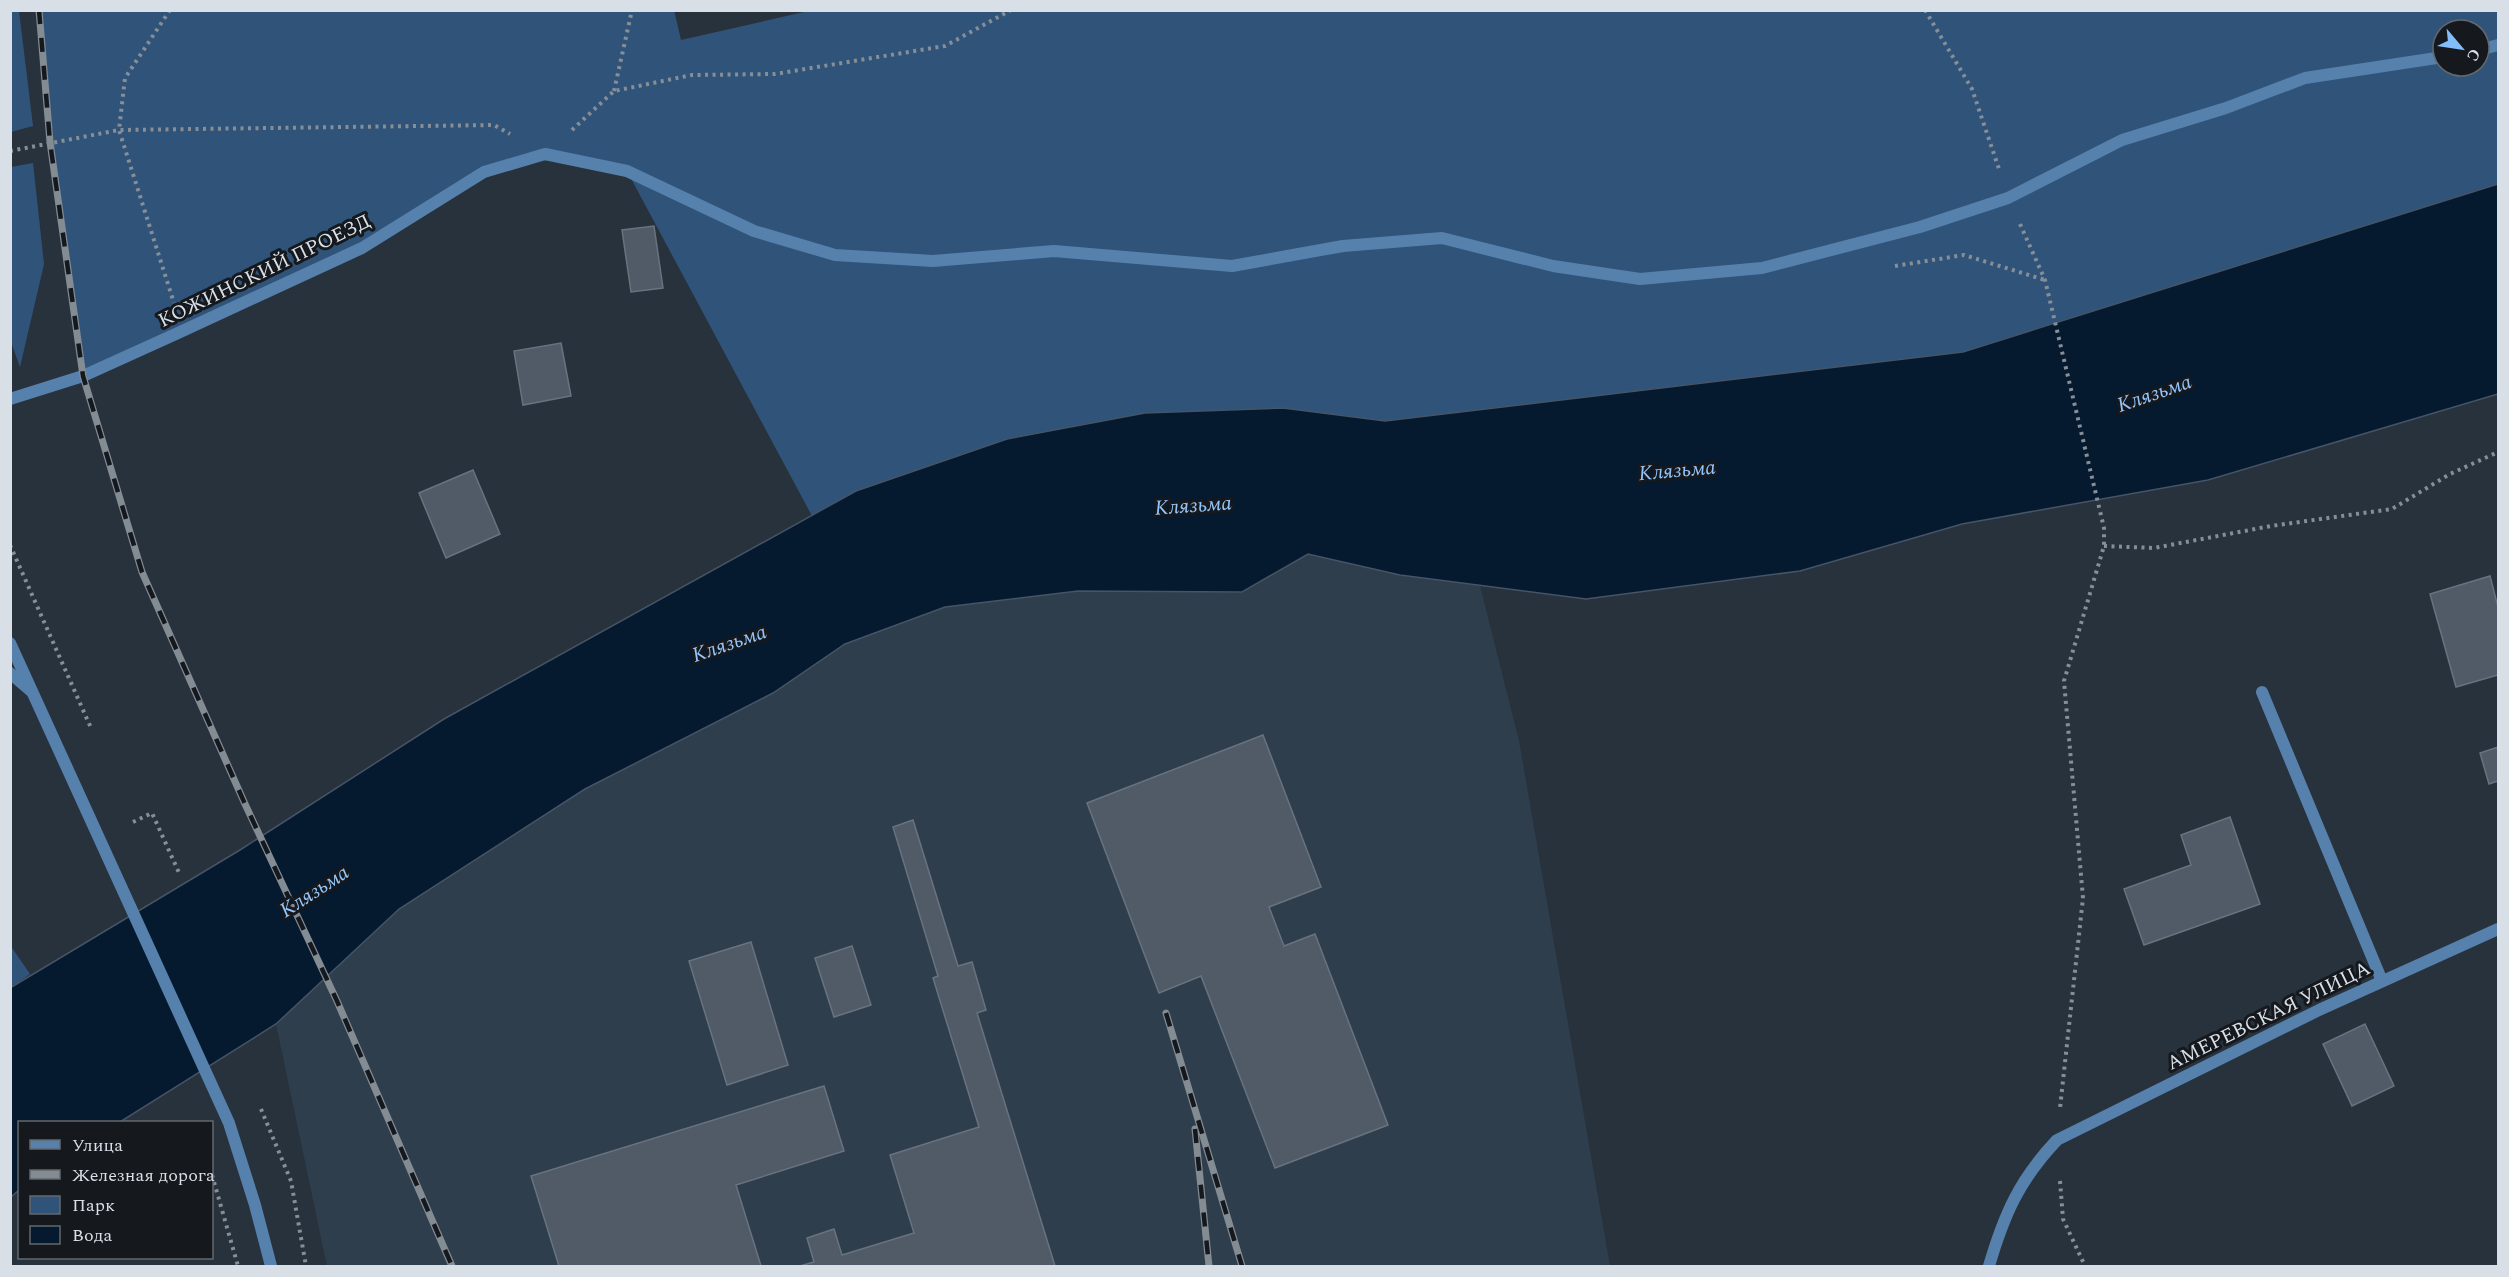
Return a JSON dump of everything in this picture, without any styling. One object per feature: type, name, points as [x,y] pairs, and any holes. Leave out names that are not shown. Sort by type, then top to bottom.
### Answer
[{"type":"street","name":"КОЖИНСКИЙ ПРОЕЗД","points":[[10,399],[83,376],[178,333],[362,248],[484,172],[545,154],[627,171],[754,231],[836,255],[933,261],[1054,251],[1232,266],[1343,246],[1442,238],[1553,266],[1640,279],[1762,268],[1920,227],[2008,198],[2122,140],[2226,108],[2305,78],[2431,59]]},
{"type":"street","points":[[10,643],[229,1124],[255,1205],[271,1266]]},
{"type":"street","points":[[10,673],[34,694]]},
{"type":"street","points":[[2262,692],[2382,981]]},
{"type":"street","name":"АМЕРЕВСКАЯ УЛИЦА","points":[[2056,1140],[2382,981],[2499,929]]},
{"type":"street","points":[[1989,1266],[2004,1215],[2037,1160],[2056,1140]]},
{"type":"path","points":[[170,10],[125,78],[119,130],[174,300],[178,333]]},
{"type":"path","points":[[614,91],[632,10]]},
{"type":"path","points":[[10,152],[119,130],[494,125],[545,154],[614,91],[692,75],[775,74],[945,46],[1011,10]]},
{"type":"path","points":[[1925,10],[1972,89],[2008,198],[2045,280],[2104,528],[2104,546],[2064,681],[2083,898],[2056,1140],[2064,1219],[2085,1266]]},
{"type":"path","points":[[1888,266],[1964,255],[2045,280]]},
{"type":"path","points":[[2104,546],[2154,548],[2271,526],[2392,509],[2450,474],[2499,452]]},
{"type":"path","points":[[10,544],[91,728]]},
{"type":"path","points":[[133,822],[152,813],[180,875]]},
{"type":"path","points":[[261,1109],[291,1181],[306,1266]]},
{"type":"path","points":[[213,1178],[238,1266]]},
{"type":"shaded area","points":[[1308,554],[1399,575],[1480,586],[1519,741],[1610,1266],[327,1266],[276,1024],[399,909],[585,789],[773,693],[845,644],[945,607],[1078,591],[1242,592]]},
{"type":"green space","points":[[674,10],[681,40],[813,10],[2498,11],[2498,184],[1963,352],[1385,421],[1283,408],[1145,413],[1007,439],[857,491],[812,516],[627,171],[545,154],[484,172],[362,248],[83,376],[50,142],[39,11]]},
{"type":"green space","points":[[10,11],[19,11],[33,126],[11,132]]},
{"type":"green space","points":[[33,163],[44,264],[20,367],[10,339],[11,167]]},
{"type":"green space","points":[[10,945],[30,974],[11,988],[10,988]]},
{"type":"water","name":"Клязьма","points":[[2498,184],[2498,394],[2208,480],[1962,524],[1800,571],[1586,599],[1400,575],[1308,554],[1242,592],[1078,591],[945,607],[845,644],[773,693],[585,789],[399,909],[276,1024],[122,1121],[18,1121],[18,1191],[11,1197],[10,988],[240,850],[444,719],[856,491],[1007,439],[1145,413],[1283,408],[1385,421],[1963,352]]},
{"type":"building","points":[[654,226],[663,288],[631,292],[622,230]]},
{"type":"building","points":[[561,343],[571,396],[523,405],[514,351]]},
{"type":"building","points":[[473,470],[500,534],[446,558],[419,493]]},
{"type":"building","points":[[2490,576],[2498,607],[2498,675],[2456,687],[2430,594]]},
{"type":"building","points":[[1263,735],[1321,887],[1269,907],[1284,946],[1315,934],[1388,1125],[1275,1168],[1201,976],[1159,993],[1087,803]]},
{"type":"building","points":[[2498,747],[2498,781],[2489,784],[2480,753]]},
{"type":"building","points":[[2230,817],[2260,904],[2144,945],[2124,889],[2191,865],[2181,835]]},
{"type":"building","points":[[913,820],[958,966],[972,962],[986,1010],[977,1013],[1055,1266],[800,1266],[814,1262],[807,1238],[834,1229],[842,1255],[914,1233],[890,1155],[979,1127],[933,978],[938,976],[893,827]]},
{"type":"building","points":[[751,942],[788,1065],[727,1085],[689,961]]},
{"type":"building","points":[[852,946],[871,1005],[834,1017],[815,958]]},
{"type":"building","points":[[2365,1024],[2394,1086],[2352,1106],[2323,1044]]},
{"type":"building","points":[[824,1086],[844,1151],[736,1185],[761,1266],[559,1266],[531,1176]]},
{"type":"railway","points":[[39,10],[50,142],[83,376],[142,572],[245,804],[337,1001],[452,1266]]},
{"type":"railway","points":[[1166,1013],[1242,1266]]},
{"type":"railway","points":[[1195,1129],[1209,1266]]}]
